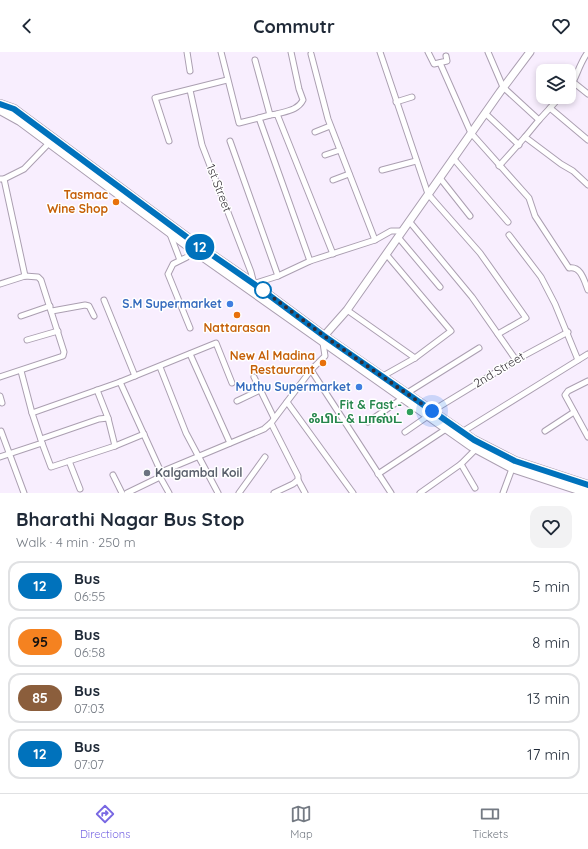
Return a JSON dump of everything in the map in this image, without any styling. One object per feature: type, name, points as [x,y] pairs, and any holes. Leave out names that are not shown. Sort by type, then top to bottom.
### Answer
[{"type":"main road","points":[[0,104],[14,109],[51,141],[192,249],[252,287]]},
{"type":"main road","points":[[0,110],[51,141],[192,241],[324,339],[430,413],[514,465],[588,485]]},
{"type":"main road","points":[[324,339],[383,376],[405,395]]},
{"type":"main road","points":[[430,413],[446,428],[476,449],[588,493]]},
{"type":"street","points":[[187,52],[190,71]]},
{"type":"street","points":[[221,52],[239,123],[297,108],[301,104],[303,100],[291,52]]},
{"type":"street","points":[[380,52],[428,194],[480,253],[526,318],[498,334]]},
{"type":"street","points":[[428,52],[432,63],[436,64],[447,61],[446,56]]},
{"type":"street","points":[[488,52],[503,87],[540,120]]},
{"type":"street","points":[[127,493],[161,474],[199,456],[264,429],[273,420],[311,370],[325,356],[324,339],[347,310],[470,133],[530,52]]},
{"type":"street","points":[[576,76],[586,59],[588,52]]},
{"type":"street","points":[[310,54],[330,126],[375,240]]},
{"type":"street","points":[[255,60],[270,115]]},
{"type":"street","points":[[440,63],[470,133],[529,198],[532,211],[569,268],[574,267],[578,269],[588,290]]},
{"type":"street","points":[[169,141],[155,98],[227,80]]},
{"type":"street","points":[[576,84],[588,94]]},
{"type":"street","name":"1st Street","points":[[190,90],[202,145],[251,272],[252,287]]},
{"type":"street","points":[[396,102],[412,97]]},
{"type":"street","points":[[499,166],[554,104]]},
{"type":"street","points":[[550,108],[588,140]]},
{"type":"street","points":[[485,113],[519,145]]},
{"type":"street","points":[[277,114],[333,254]]},
{"type":"street","points":[[259,118],[310,261]]},
{"type":"street","points":[[315,132],[330,126]]},
{"type":"street","points":[[525,137],[561,164],[573,171],[588,185]]},
{"type":"street","points":[[25,276],[2,179],[24,169],[51,141]]},
{"type":"street","points":[[230,141],[278,276]]},
{"type":"street","points":[[325,155],[340,150]]},
{"type":"street","points":[[453,158],[508,222]]},
{"type":"street","points":[[382,170],[416,161]]},
{"type":"street","points":[[333,180],[349,174]]},
{"type":"street","points":[[440,178],[470,216]]},
{"type":"street","points":[[409,221],[472,297],[516,360]]},
{"type":"street","points":[[252,287],[310,261],[375,240],[391,231],[400,234],[440,287]]},
{"type":"street","points":[[170,233],[180,260]]},
{"type":"street","points":[[509,235],[541,277],[568,332],[578,360]]},
{"type":"street","points":[[190,328],[168,274],[173,264],[187,257],[192,249]]},
{"type":"street","points":[[383,376],[415,358],[452,331],[386,254]]},
{"type":"street","points":[[0,284],[25,276],[38,277],[41,280],[64,352],[63,356],[0,377]]},
{"type":"street","points":[[104,300],[135,376]]},
{"type":"street","points":[[21,316],[51,309],[84,305],[89,306],[94,316]]},
{"type":"street","points":[[347,310],[415,358]]},
{"type":"street","points":[[28,340],[58,331]]},
{"type":"street","name":"2nd Street","points":[[405,432],[430,413],[516,360],[568,332]]},
{"type":"street","points":[[32,413],[160,367],[216,343],[232,383]]},
{"type":"street","points":[[368,422],[405,395],[479,348]]},
{"type":"street","points":[[190,354],[230,443]]},
{"type":"street","points":[[462,432],[558,374],[588,354]]},
{"type":"street","points":[[160,367],[186,433],[218,493]]},
{"type":"street","points":[[311,370],[391,493]]},
{"type":"street","points":[[21,371],[32,413],[51,467],[115,446],[144,434]]},
{"type":"street","points":[[254,377],[305,493]]},
{"type":"street","points":[[588,381],[568,391],[565,395],[588,437]]},
{"type":"street","points":[[120,382],[169,493]]},
{"type":"street","points":[[97,390],[108,418],[115,446]]},
{"type":"street","points":[[237,400],[260,390]]},
{"type":"street","points":[[0,396],[2,403]]},
{"type":"street","points":[[287,402],[354,493]]},
{"type":"street","points":[[545,431],[574,412]]},
{"type":"street","points":[[0,456],[99,419],[108,418]]},
{"type":"street","points":[[378,474],[446,428]]},
{"type":"street","points":[[1,431],[24,493]]},
{"type":"street","points":[[420,493],[460,464],[476,449]]},
{"type":"street","points":[[239,493],[265,458]]},
{"type":"street","points":[[69,461],[80,489]]},
{"type":"street","points":[[460,464],[475,488]]},
{"type":"street","points":[[503,493],[514,465]]},
{"type":"street","points":[[113,475],[122,493]]},
{"type":"street","points":[[274,493],[298,480]]},
{"type":"bus line","name":"12","points":[[0,104],[14,109],[192,241],[254,284],[324,336],[474,440],[515,461],[588,485]]},
{"type":"place","name":"Tasmac Wine Shop","points":[[116,202]]},
{"type":"place","name":"S.M Supermarket","points":[[230,304]]},
{"type":"place","name":"Nattarasan","points":[[237,315]]},
{"type":"place","name":"New Al Madina Restaurant","points":[[323,363]]},
{"type":"place","name":"Muthu Supermarket","points":[[359,387]]},
{"type":"place","name":"Fit & Fast - ஃபிட் & பாஸ்ட்","points":[[410,412]]},
{"type":"place","name":"Kalgambal Koil","points":[[147,473]]},
{"type":"route","points":[[263,290],[324,336],[432,411]]}]
